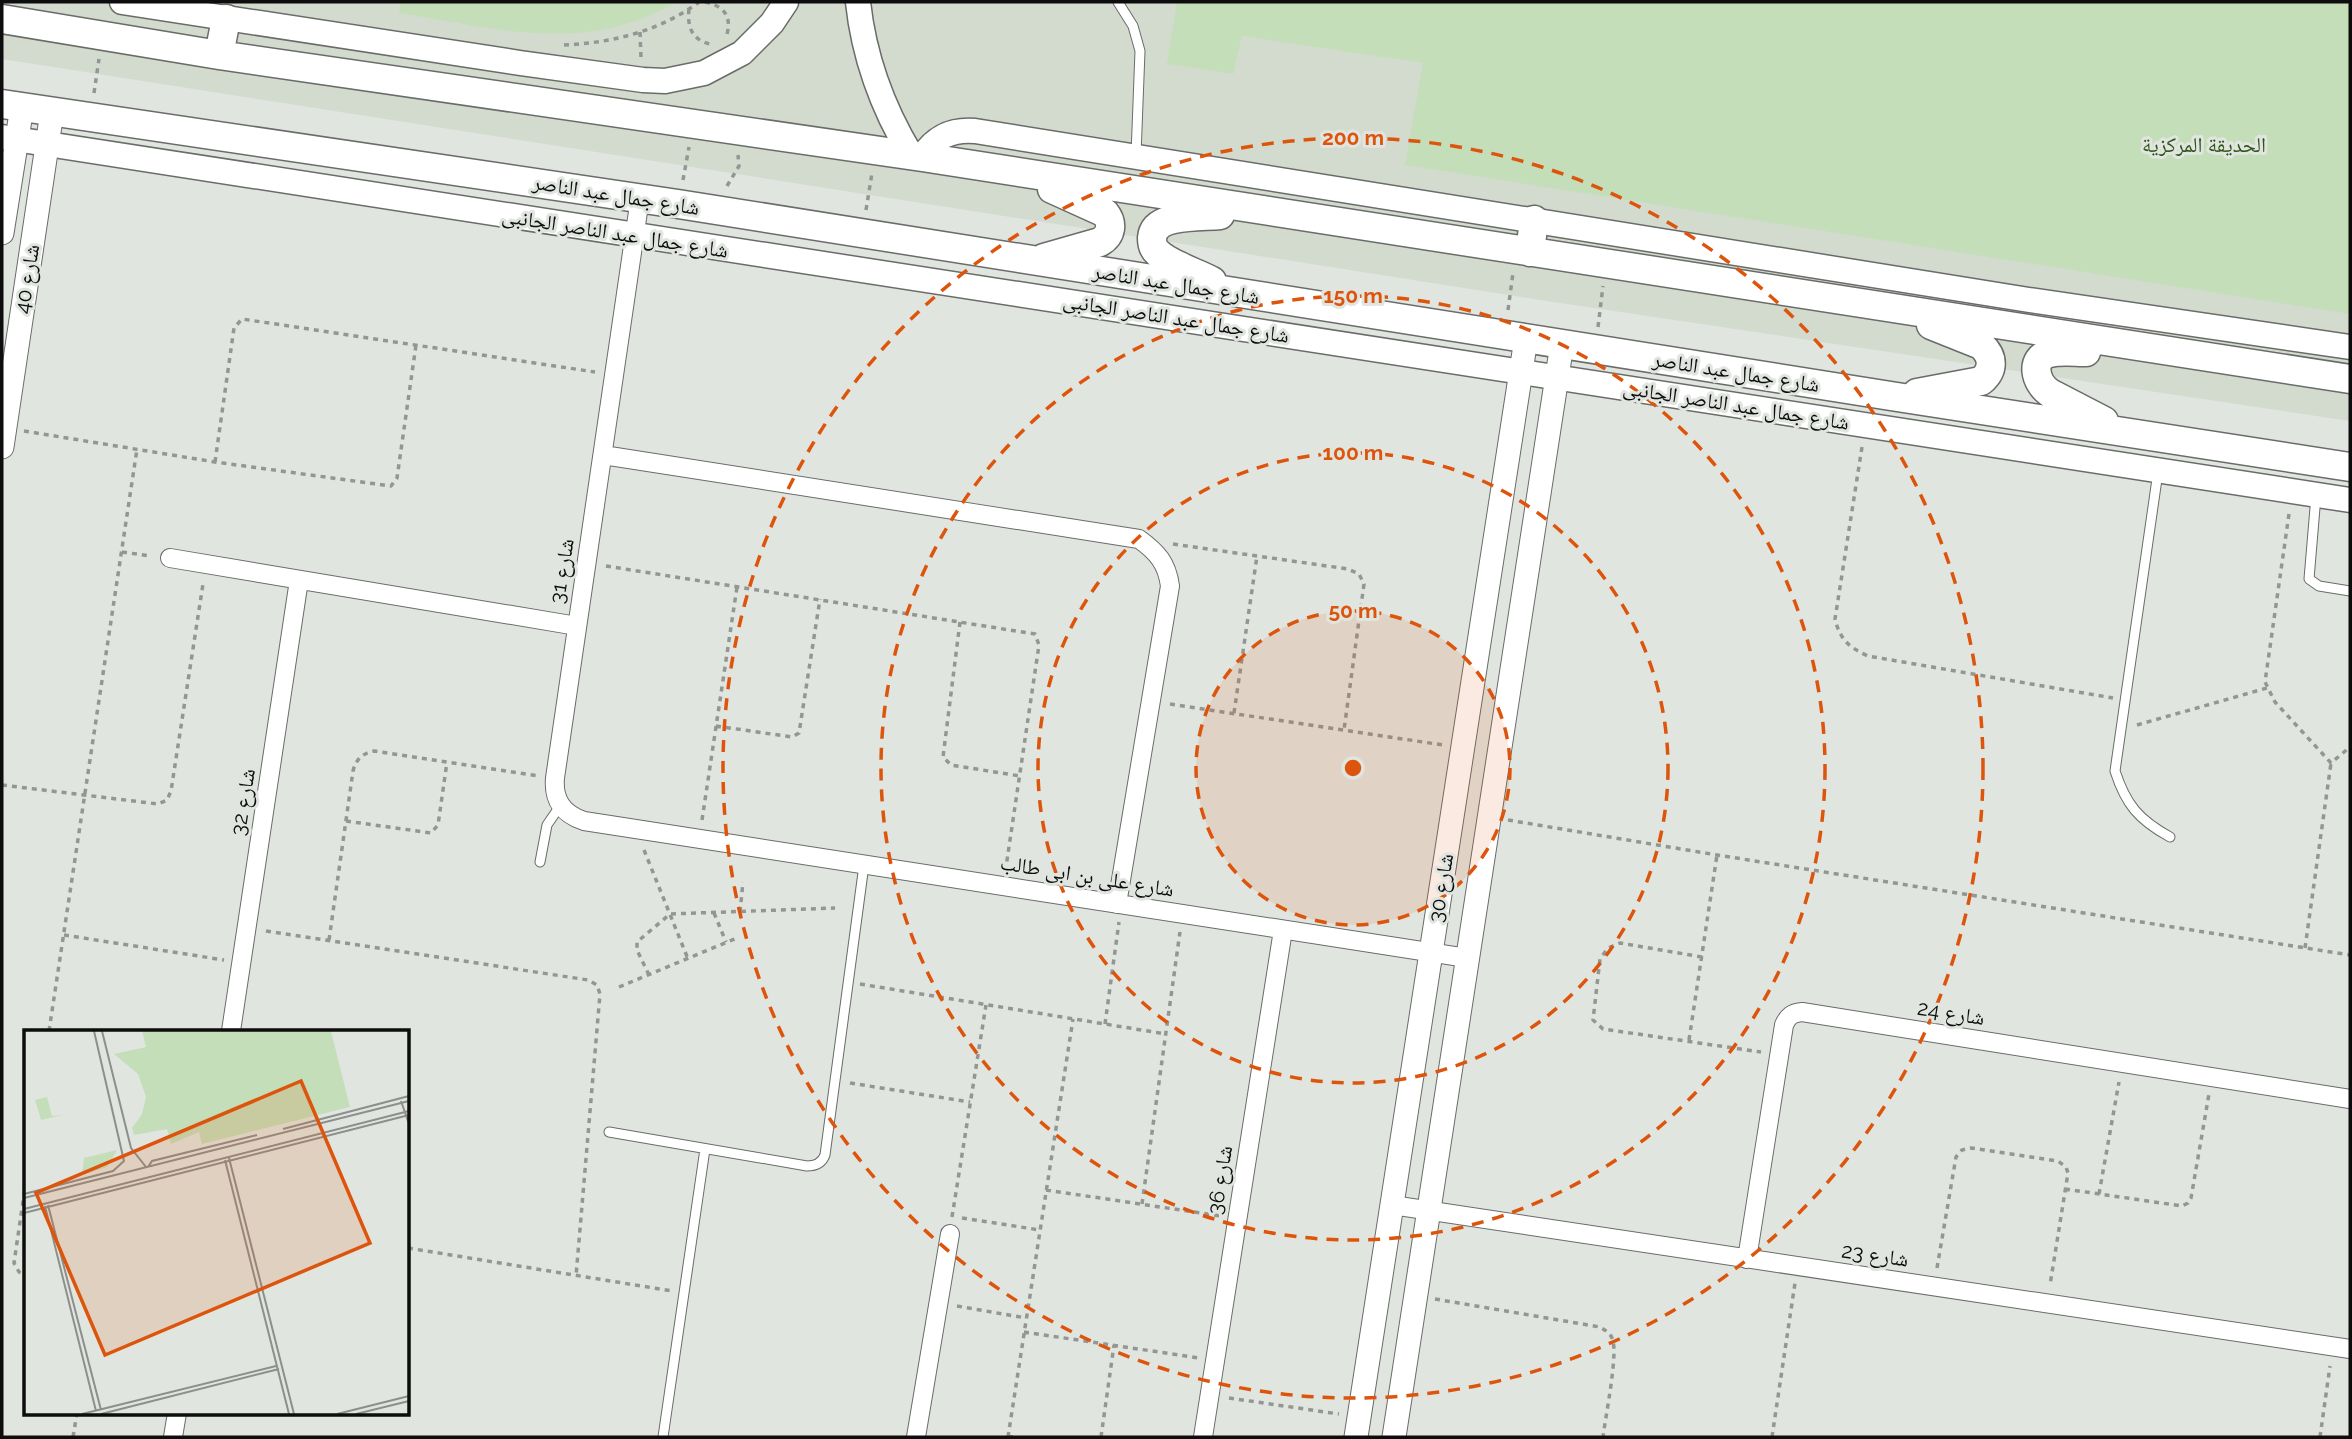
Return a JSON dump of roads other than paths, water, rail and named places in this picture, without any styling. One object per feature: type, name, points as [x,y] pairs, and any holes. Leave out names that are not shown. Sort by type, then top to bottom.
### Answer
[{"type":"main road","points":[[122,2],[227,14],[520,63],[665,81],[704,73],[742,53],[772,23],[786,2]]},
{"type":"main road","points":[[858,2],[863,41],[878,89],[887,112],[917,156]]},
{"type":"main road","points":[[219,55],[227,14]]},
{"type":"main road","points":[[2,19],[219,55],[917,156],[2350,380]]},
{"type":"main road","name":"شارع جمال عبد الناصر","points":[[12,105],[640,198],[2350,467]]},
{"type":"main road","points":[[917,156],[943,135],[964,130],[2029,300],[2350,347]]},
{"type":"main road","name":"شارع جمال عبد الناصر الجانبى","points":[[9,138],[2350,500]]},
{"type":"main road","points":[[1015,173],[1100,209],[1109,217],[1108,234],[1100,242],[1035,261]]},
{"type":"main road","points":[[1236,293],[1161,255],[1154,248],[1153,233],[1158,225],[1167,220],[1261,211]]},
{"type":"main road","points":[[1523,251],[1534,220]]},
{"type":"main road","points":[[1888,307],[1981,345],[1988,351],[1991,359],[1991,368],[1987,376],[1980,381],[1897,397]]},
{"type":"main road","points":[[2125,432],[2043,388],[2038,382],[2038,364],[2042,357],[2050,352],[2162,350]]},
{"type":"street","name":"شارع 40","points":[[2,233],[12,105]]},
{"type":"street","name":"شارع 40","points":[[3,438],[52,112]]},
{"type":"street","name":"شارع 31","points":[[560,806],[556,797],[555,778],[640,198]]},
{"type":"street","name":"شارع 30","points":[[1358,1427],[1521,371],[1516,337]]},
{"type":"street","name":"شارع 30","points":[[1394,1437],[1562,344]]},
{"type":"street","points":[[603,455],[1139,539],[1162,559],[1168,571],[1170,586],[1119,904]]},
{"type":"street","points":[[170,558],[576,626]]},
{"type":"street","name":"شارع 32","points":[[231,1030],[299,580]]},
{"type":"street","name":"شارع على بن ابى طالب","points":[[560,806],[575,818],[584,821],[636,830],[1467,958]]},
{"type":"street","name":"شارع 36","points":[[1203,1437],[1283,930]]},
{"type":"street","name":"شارع 24","points":[[1747,1259],[1779,1054],[1786,1020],[1790,1015],[1802,1012],[2350,1099]]},
{"type":"street","name":"شارع 23","points":[[1392,1205],[2342,1347]]},
{"type":"street","points":[[916,1437],[951,1225]]},
{"type":"street","points":[[173,1437],[177,1414]]},
{"type":"lane","points":[[1118,2],[1133,26],[1140,51],[1136,157]]},
{"type":"lane","points":[[2158,471],[2115,771],[2122,792],[2134,811],[2150,826],[2170,836]]},
{"type":"lane","points":[[2305,493],[2309,579],[2319,586],[2350,591]]},
{"type":"lane","points":[[540,862],[547,825],[560,806]]},
{"type":"lane","points":[[609,1132],[807,1166],[819,1164],[825,1155],[864,865]]},
{"type":"lane","points":[[663,1437],[705,1149]]},
{"type":"park label","name":"الحديقة المركزية","points":[[2204,145]]}]
